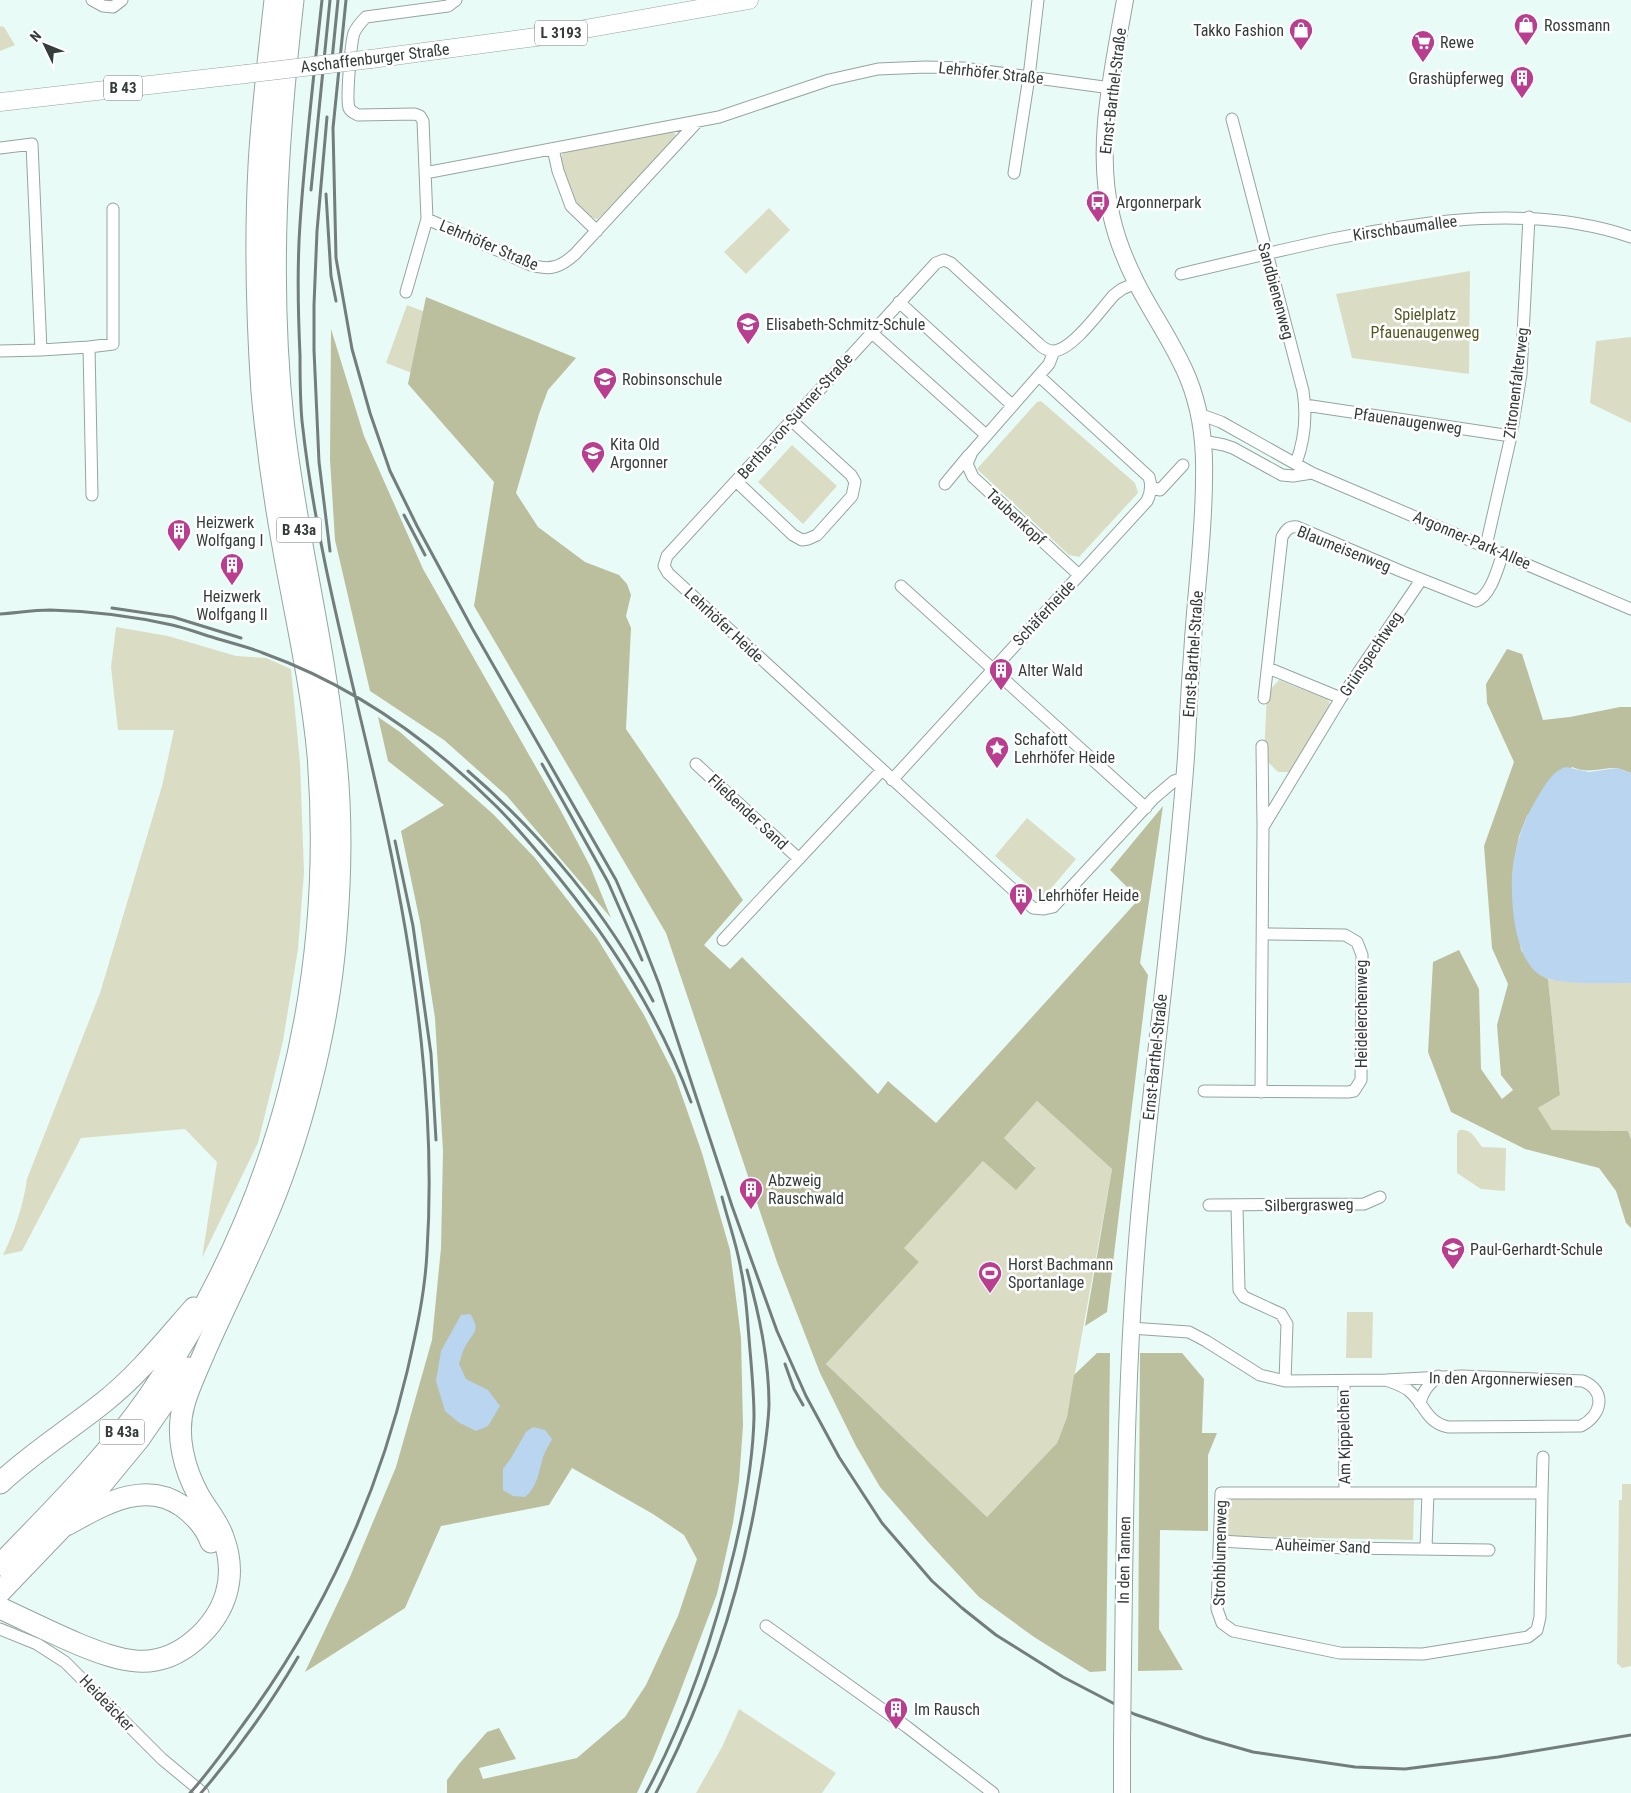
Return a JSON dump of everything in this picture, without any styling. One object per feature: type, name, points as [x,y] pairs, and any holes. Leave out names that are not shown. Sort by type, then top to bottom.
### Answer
[{"type":"highway","name":"B 43a","points":[[0,1592],[8,1570],[148,1399],[186,1340],[219,1279],[251,1209],[268,1163],[285,1105],[308,1007],[319,922],[321,884],[322,840],[317,751],[303,652],[284,555],[270,468],[262,394],[258,316],[256,249],[259,163],[275,0]]},
{"type":"highway","name":"B 43a","points":[[8,1570],[66,1525],[92,1496],[139,1439],[184,1374],[223,1310],[262,1227],[279,1185],[306,1098],[326,1010],[336,939],[339,888],[339,818],[335,749],[283,418],[275,297],[275,225],[279,138],[293,0]]},
{"type":"highway","points":[[0,1483],[17,1466],[104,1402],[130,1380],[219,1279]]},
{"type":"highway","points":[[0,1608],[120,1660],[156,1660],[172,1655],[185,1648],[210,1625],[219,1612],[228,1584],[229,1569],[224,1539],[188,1472],[180,1432],[180,1418],[190,1386],[223,1310]]},
{"type":"highway","points":[[66,1525],[121,1498],[135,1494],[166,1497],[192,1513],[205,1528],[214,1552],[217,1569],[216,1584],[211,1600],[204,1612],[194,1624],[173,1640],[160,1646],[133,1649],[107,1648],[75,1642]]},
{"type":"main road","name":"Aschaffenburger Straße","points":[[0,102],[371,59],[551,34],[749,0]]},
{"type":"street","points":[[92,0],[103,6],[113,8],[122,0]]},
{"type":"street","name":"Lehrhöfer Straße","points":[[406,292],[426,219],[424,121],[420,116],[411,113],[358,114],[351,112],[348,107],[352,44],[355,30],[366,17],[448,6],[456,0]]},
{"type":"street","points":[[1014,174],[1029,77],[1038,0]]},
{"type":"street","name":"Ernst-Barthel-Straße","points":[[1125,0],[1111,88],[1104,152],[1106,188],[1114,226],[1136,283],[1172,345],[1188,379],[1199,414],[1203,440],[1204,475],[1201,558],[1192,651],[1184,778],[1140,1198],[1130,1328]]},
{"type":"street","name":"Lehrhöfer Straße","points":[[425,173],[732,114],[829,80],[878,69],[951,67],[1111,88]]},
{"type":"street","name":"Sandbienenweg","points":[[1232,119],[1305,405],[1303,441],[1296,463]]},
{"type":"street","name":"Lehrhöfer Straße","points":[[426,219],[531,265],[553,268],[566,262],[597,231],[698,121]]},
{"type":"street","points":[[0,148],[32,144],[42,350]]},
{"type":"street","points":[[553,149],[558,171],[571,206],[597,231]]},
{"type":"street","points":[[0,351],[42,350],[113,344],[113,209]]},
{"type":"street","name":"Kirschbaumallee","points":[[1181,274],[1266,252],[1381,229],[1485,218],[1529,218],[1597,228],[1631,237]]},
{"type":"street","name":"Zitronenfalterweg","points":[[1486,546],[1511,436],[1520,374],[1529,218]]},
{"type":"street","name":"Bertha-von-Suttner-Straße","points":[[664,566],[667,556],[936,263],[944,260],[952,263],[1039,344],[1046,350],[1054,351]]},
{"type":"street","points":[[945,484],[1049,364],[1054,351],[1071,343],[1114,295],[1136,283]]},
{"type":"street","points":[[899,302],[1012,405]]},
{"type":"street","points":[[871,332],[986,435]]},
{"type":"street","points":[[89,346],[92,495]]},
{"type":"street","points":[[1038,376],[1149,477],[1151,487],[1160,490],[1183,465]]},
{"type":"street","name":"Pfauenaugenweg","points":[[1305,405],[1511,436]]},
{"type":"street","name":"Argonner-Park-Allee","points":[[1199,414],[1221,422],[1312,473],[1631,609]]},
{"type":"street","points":[[736,482],[794,535],[802,540],[817,535],[852,496],[855,482],[851,475],[791,420]]},
{"type":"street","name":"Argonner-Park-Allee","points":[[1203,440],[1233,448],[1282,475],[1293,476],[1312,473]]},
{"type":"street","name":"Taubenkopf","points":[[972,452],[967,464],[973,477],[1079,575]]},
{"type":"street","name":"Schäferheide","points":[[892,780],[1147,501],[1151,487]]},
{"type":"street","name":"Blaumeisenweg","points":[[1264,698],[1282,537],[1287,530],[1292,527],[1305,530],[1421,580]]},
{"type":"street","points":[[1421,580],[1476,601],[1480,600],[1487,593],[1503,553]]},
{"type":"street","name":"Lehrhöfer Heide","points":[[664,566],[668,573],[682,586],[1033,908],[1044,909],[1053,907],[1146,808],[1174,781],[1184,778]]},
{"type":"street","name":"Grünspechtweg","points":[[1262,827],[1341,698],[1421,580]]},
{"type":"street","points":[[901,586],[1146,808]]},
{"type":"street","points":[[1268,668],[1341,698]]},
{"type":"street","points":[[1261,1092],[1263,934],[1262,746]]},
{"type":"street","name":"Fließender Sand","points":[[696,764],[799,859]]},
{"type":"street","name":"Fließender Sand","points":[[723,940],[882,770]]},
{"type":"street","name":"Heidelerchenweg","points":[[1204,1091],[1348,1092],[1354,1091],[1361,1080],[1362,954],[1357,942],[1345,935],[1263,934]]},
{"type":"street","name":"Silbergrasweg","points":[[1209,1205],[1364,1204],[1380,1197]]},
{"type":"street","points":[[1237,1206],[1239,1290],[1244,1297],[1281,1314],[1287,1324],[1285,1381]]},
{"type":"street","name":"In den Argonnerwiesen","points":[[1130,1328],[1188,1332],[1206,1341],[1260,1375],[1285,1381],[1386,1380],[1438,1376],[1583,1380],[1597,1393],[1599,1406],[1592,1419],[1581,1426],[1448,1427],[1442,1426],[1431,1419],[1409,1390],[1399,1384],[1386,1380]]},
{"type":"street","name":"In den Tannen","points":[[1122,1793],[1126,1455],[1130,1328]]},
{"type":"street","points":[[1420,1404],[1427,1386],[1438,1376]]},
{"type":"street","name":"Am Kippelchen","points":[[1344,1381],[1345,1494]]},
{"type":"street","name":"Strohblumenweg","points":[[1542,1493],[1221,1493],[1217,1609],[1222,1622],[1233,1631],[1340,1653],[1423,1654],[1528,1637],[1537,1630],[1540,1618],[1543,1457]]},
{"type":"street","points":[[1426,1548],[1428,1493]]},
{"type":"street","name":"Auheimer Sand","points":[[1220,1541],[1344,1548],[1489,1550]]},
{"type":"street","points":[[766,1626],[907,1727],[993,1793]]},
{"type":"street","name":"Heideäcker","points":[[0,1628],[37,1644],[66,1662],[162,1758],[203,1793]]},
{"type":"green space","points":[[0,26],[4,27],[15,45],[0,51]]},
{"type":"green space","points":[[674,131],[676,136],[672,142],[598,219],[591,217],[585,212],[571,194],[560,159],[563,153]]},
{"type":"green space","points":[[769,208],[790,230],[746,274],[724,252]]},
{"type":"green space","name":"Spielplatz Pfauenaugenweg","points":[[1470,271],[1469,374],[1352,358],[1336,294]]},
{"type":"green space","points":[[426,297],[576,358],[548,390],[516,493],[538,527],[585,562],[619,575],[627,584],[631,595],[626,616],[631,628],[626,729],[743,900],[704,945],[730,969],[742,957],[878,1094],[888,1081],[936,1123],[1139,899],[1110,870],[1163,806],[1140,963],[1148,975],[1107,1312],[1085,1326],[1112,1169],[1037,1101],[1004,1138],[1036,1168],[1016,1190],[983,1161],[904,1248],[919,1262],[826,1364],[987,1517],[1057,1443],[1067,1417],[1074,1375],[1097,1353],[1110,1353],[1106,1671],[1090,1672],[1034,1637],[979,1597],[880,1487],[856,1446],[820,1373],[777,1262],[666,933],[474,606],[494,482],[408,384]]},
{"type":"green space","points":[[407,305],[433,315],[412,373],[386,363]]},
{"type":"green space","points":[[331,329],[364,436],[423,569],[561,811],[590,866],[611,918],[507,796],[444,740],[370,691],[335,540],[330,460]]},
{"type":"green space","points":[[1631,337],[1631,423],[1590,403],[1596,341]]},
{"type":"green space","points":[[1041,401],[1135,483],[1138,493],[1079,557],[1069,555],[977,469],[1037,402]]},
{"type":"green space","points":[[792,445],[837,486],[803,524],[758,482]]},
{"type":"green space","points":[[116,627],[168,636],[236,656],[266,658],[291,669],[300,763],[304,872],[298,949],[283,1041],[258,1143],[202,1258],[217,1162],[185,1129],[81,1138],[22,1251],[3,1255],[18,1218],[27,1179],[100,993],[162,786],[174,730],[118,730],[111,667]]},
{"type":"green space","points":[[1507,649],[1522,654],[1543,720],[1570,717],[1620,707],[1631,707],[1631,773],[1616,768],[1589,770],[1572,767],[1527,816],[1519,836],[1513,867],[1512,891],[1521,950],[1539,974],[1548,979],[1560,1095],[1538,1108],[1552,1130],[1628,1131],[1631,1139],[1631,1228],[1626,1223],[1616,1191],[1599,1168],[1525,1149],[1451,1112],[1428,1052],[1433,962],[1459,950],[1479,989],[1481,1069],[1502,1099],[1513,1090],[1501,1075],[1497,1025],[1508,984],[1492,948],[1484,846],[1514,762],[1487,703],[1486,684]]},
{"type":"green space","points":[[1279,680],[1327,699],[1330,706],[1292,770],[1288,772],[1278,772],[1264,756],[1267,693]]},
{"type":"green space","points":[[378,717],[400,732],[493,814],[535,858],[597,938],[644,1015],[675,1076],[702,1153],[730,1250],[741,1338],[743,1426],[739,1481],[733,1523],[717,1594],[677,1700],[637,1793],[447,1793],[447,1780],[459,1764],[487,1732],[499,1728],[516,1759],[479,1768],[483,1779],[577,1758],[625,1717],[646,1685],[678,1616],[697,1559],[684,1535],[653,1514],[572,1468],[549,1505],[441,1526],[405,1608],[305,1672],[350,1577],[396,1467],[432,1340],[441,1248],[443,1151],[435,1018],[420,922],[401,831],[444,805],[388,761]]},
{"type":"green space","points":[[1027,818],[1076,859],[1043,898],[995,856]]},
{"type":"green space","points":[[1548,979],[1593,983],[1631,983],[1631,1139],[1628,1131],[1552,1130],[1538,1108],[1560,1095]]},
{"type":"green space","name":"Horst Bachmann Sportanlage","points":[[1037,1101],[1112,1169],[1067,1417],[1057,1443],[987,1517],[826,1364],[919,1262],[903,1248],[984,1160],[1036,1167],[1004,1138]]},
{"type":"green space","points":[[1459,1130],[1470,1132],[1482,1147],[1506,1148],[1505,1191],[1481,1189],[1457,1173],[1457,1134]]},
{"type":"green space","points":[[1347,1312],[1373,1312],[1372,1358],[1346,1358]]},
{"type":"green space","points":[[1140,1353],[1182,1353],[1204,1379],[1202,1433],[1217,1433],[1208,1455],[1208,1531],[1160,1530],[1159,1629],[1183,1670],[1138,1671]]},
{"type":"green space","points":[[1622,1484],[1631,1484],[1631,1666],[1622,1668],[1617,1663],[1619,1500],[1622,1500]]},
{"type":"green space","points":[[1225,1494],[1414,1498],[1413,1540],[1224,1536]]},
{"type":"green space","points":[[739,1709],[836,1773],[822,1793],[696,1793],[722,1747]]},
{"type":"water","points":[[1566,767],[1589,772],[1617,768],[1631,773],[1631,983],[1584,983],[1548,979],[1532,969],[1521,949],[1513,912],[1512,885],[1513,864],[1519,838],[1528,815],[1545,785],[1554,774]]},
{"type":"water","points":[[470,1314],[476,1328],[464,1349],[459,1364],[466,1379],[488,1390],[500,1406],[488,1426],[476,1431],[458,1422],[445,1411],[436,1381],[441,1351],[461,1315]]},
{"type":"water","points":[[533,1427],[545,1430],[552,1439],[532,1489],[525,1497],[513,1496],[503,1490],[503,1469],[526,1432]]},
{"type":"railway","points":[[190,1793],[220,1757],[300,1639],[344,1554],[363,1510],[395,1419],[417,1328],[426,1267],[429,1147],[426,1094],[415,990],[387,834],[328,577],[309,473],[302,421],[298,306],[299,240],[307,140],[322,0]]},
{"type":"railway","points":[[311,190],[330,0]]},
{"type":"railway","points":[[331,70],[338,0]]},
{"type":"railway","points":[[346,0],[333,128],[336,258],[352,349],[370,413],[390,471],[417,526],[472,628],[616,880],[659,984],[732,1206],[777,1331],[806,1396],[839,1457],[882,1523],[932,1581],[962,1608],[996,1635],[1063,1677],[1134,1714],[1204,1738],[1253,1752],[1355,1767],[1405,1769],[1498,1757],[1631,1735]]},
{"type":"railway","points":[[327,117],[317,231],[314,350],[319,462],[330,551]]},
{"type":"railway","points":[[326,194],[331,276],[336,301]]},
{"type":"railway","points":[[404,515],[425,555]]},
{"type":"railway","points":[[112,608],[173,617],[241,638]]},
{"type":"railway","points":[[0,614],[44,610],[80,612],[126,617],[177,626],[251,649],[296,666],[328,681],[389,717],[472,783],[514,825],[560,879],[599,931],[635,985],[666,1042],[691,1102]]},
{"type":"railway","points":[[542,764],[608,882],[642,960]]},
{"type":"railway","points":[[468,771],[522,822],[571,877],[616,937],[653,1001]]},
{"type":"railway","points":[[395,841],[413,926],[431,1054],[436,1140]]},
{"type":"railway","points":[[646,1793],[687,1704],[709,1642],[735,1548],[750,1466],[754,1407],[746,1304],[735,1242],[722,1197]]},
{"type":"railway","points":[[656,1793],[690,1722],[718,1648],[740,1572],[759,1484],[767,1428],[769,1388],[763,1337],[747,1270]]},
{"type":"railway","points":[[785,1364],[794,1389],[803,1405]]},
{"type":"railway","points":[[201,1793],[252,1727],[298,1657]]},
{"type":"place","name":"Rossmann","points":[[1526,46]]},
{"type":"place","name":"Takko Fashion","points":[[1301,51]]},
{"type":"place","name":"Rewe","points":[[1423,63]]},
{"type":"place","name":"Grashüpferweg","points":[[1522,99]]},
{"type":"place","name":"Argonnerpark","points":[[1098,223]]},
{"type":"place","name":"Elisabeth-Schmitz-Schule","points":[[748,345]]},
{"type":"place","name":"Robinsonschule","points":[[605,400]]},
{"type":"place","name":"Kita Old Argonner","points":[[593,474]]},
{"type":"place","name":"Heizwerk Wolfgang I","points":[[179,552]]},
{"type":"place","name":"Heizwerk Wolfgang II","points":[[232,586]]},
{"type":"place","name":"Alter Wald","points":[[1001,691]]},
{"type":"place","name":"Schafott Lehrhöfer Heide","points":[[997,769]]},
{"type":"place","name":"Lehrhöfer Heide","points":[[1021,916]]},
{"type":"place","name":"Abzweig Rauschwald","points":[[751,1210]]},
{"type":"place","name":"Paul-Gerhardt-Schule","points":[[1453,1270]]},
{"type":"place","name":"Horst Bachmann Sportanlage","points":[[990,1294]]},
{"type":"place","name":"Im Rausch","points":[[896,1730]]}]
